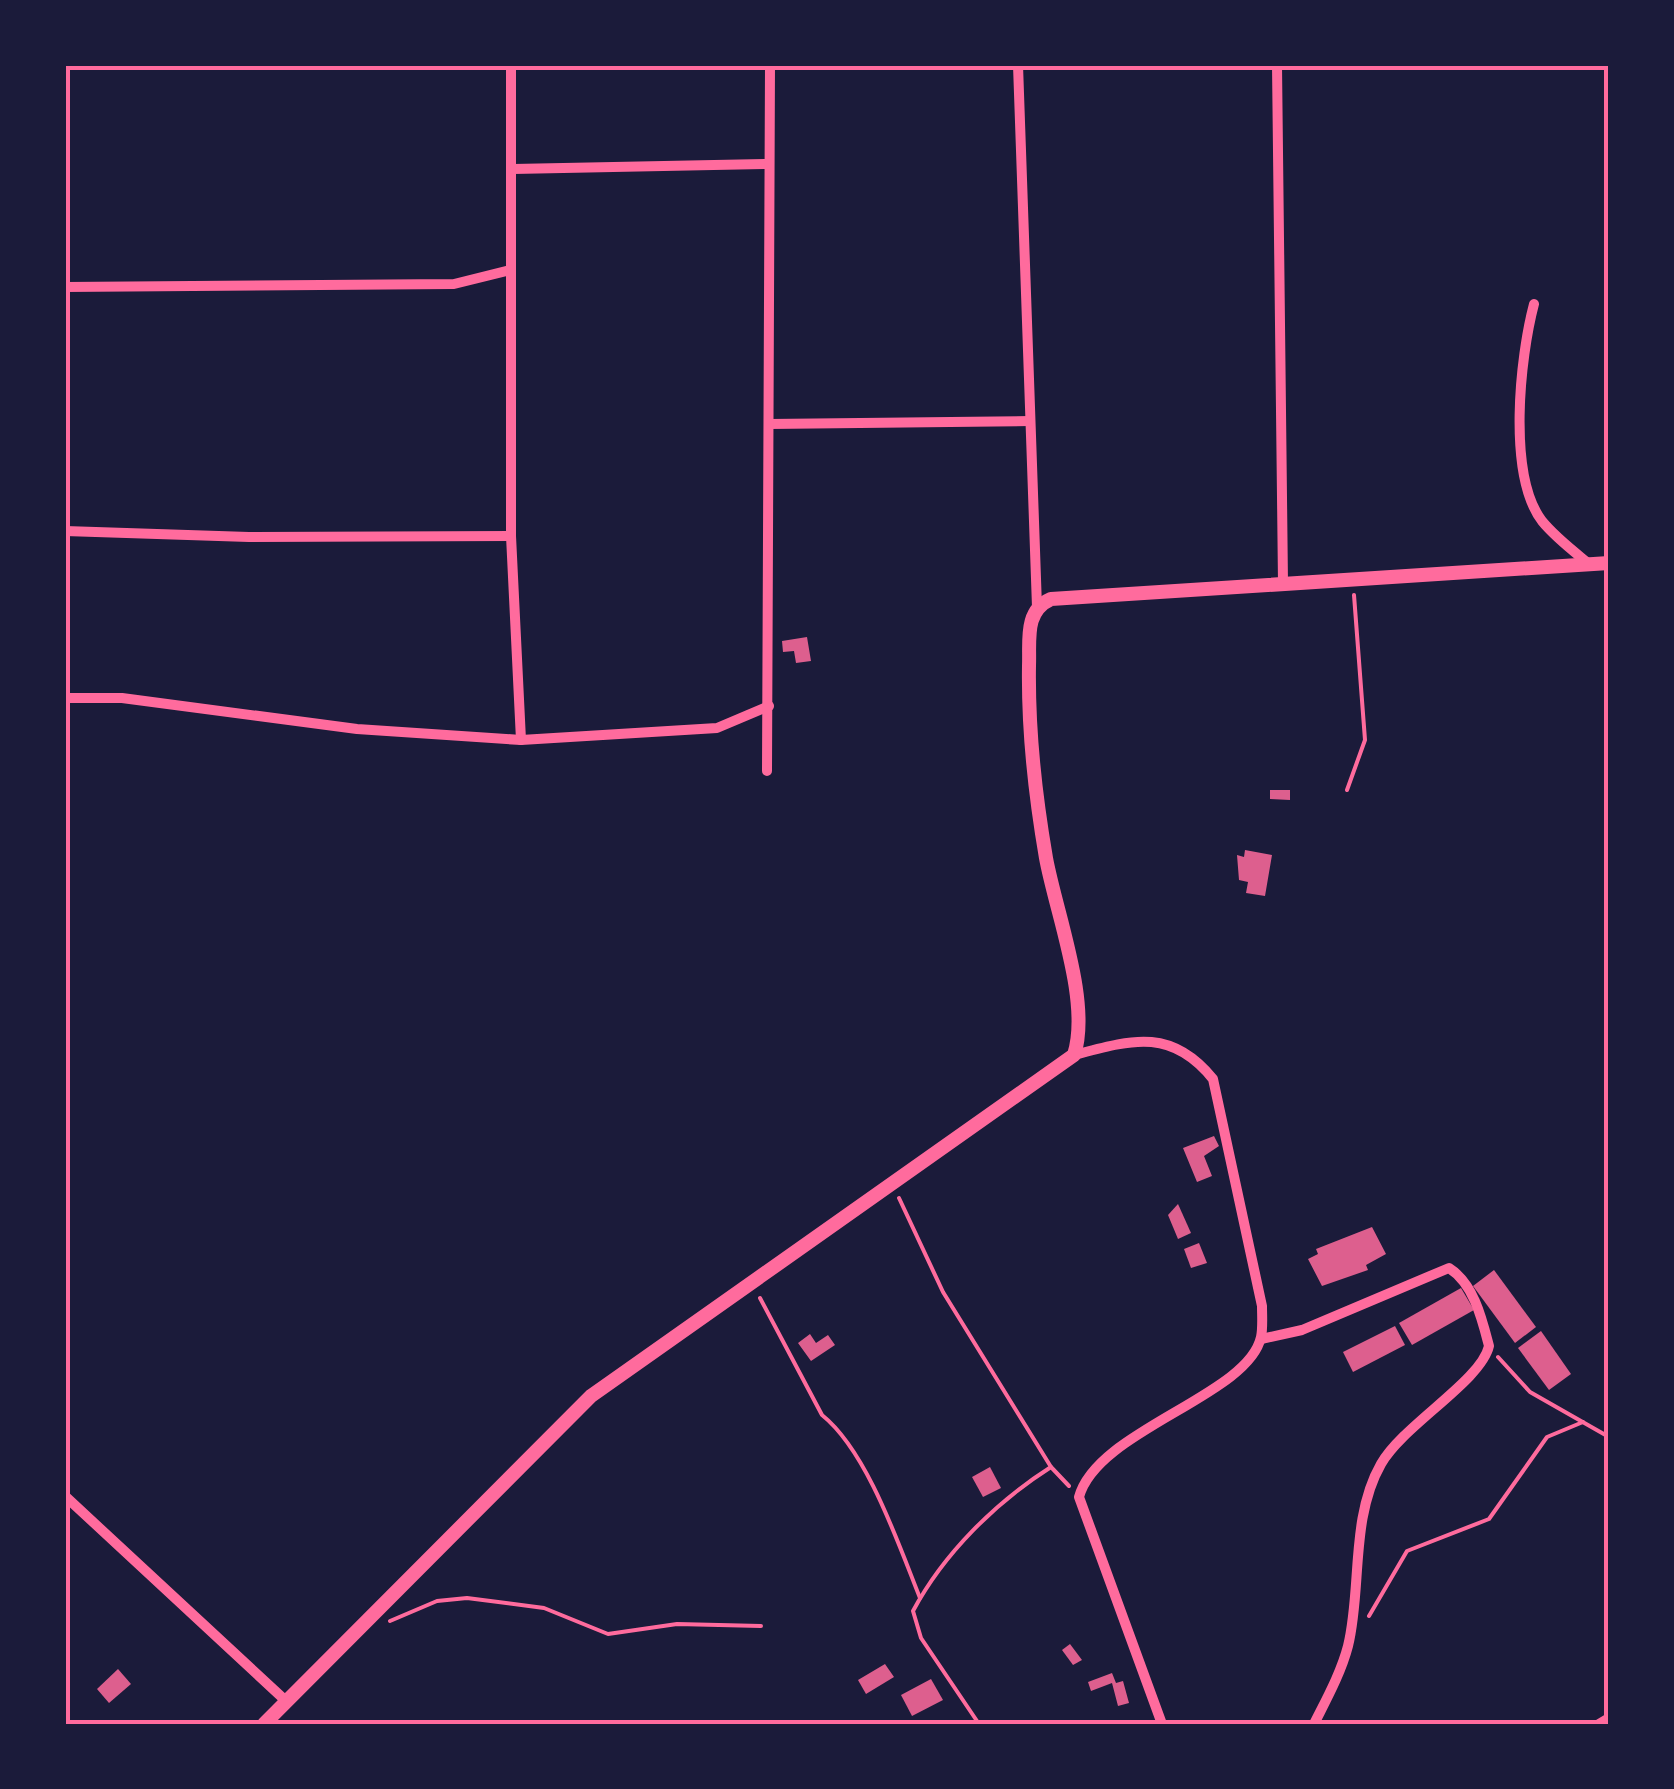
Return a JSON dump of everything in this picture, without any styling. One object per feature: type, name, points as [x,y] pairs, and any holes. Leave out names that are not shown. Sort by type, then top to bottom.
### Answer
[{"type":"street","points":[[510,65],[511,536],[521,740]]},
{"type":"street","points":[[768,772],[770,65]]},
{"type":"street","points":[[1018,65],[1037,607],[1030,622],[1028,715],[1046,858],[1077,1006],[1074,1055]]},
{"type":"street","points":[[1277,65],[1283,583]]},
{"type":"street","points":[[513,169],[768,164]]},
{"type":"street","points":[[65,287],[454,284],[510,270]]},
{"type":"street","points":[[1534,304],[1520,361],[1523,470],[1528,496],[1542,521],[1588,563]]},
{"type":"street","points":[[769,424],[1030,421]]},
{"type":"street","points":[[65,531],[249,538],[511,536]]},
{"type":"street","points":[[1037,607],[1051,598],[1609,563]]},
{"type":"street","points":[[65,698],[122,698],[356,729],[521,740],[718,728],[768,706]]},
{"type":"street","points":[[264,1724],[591,1396],[1074,1055],[1116,1044],[1160,1043],[1196,1058],[1213,1079],[1262,1306],[1262,1339],[1248,1360],[1122,1447],[1086,1479],[1079,1496],[1162,1724]]},
{"type":"street","points":[[1262,1339],[1302,1330],[1450,1268],[1462,1278],[1480,1312],[1489,1346],[1471,1374],[1394,1444],[1380,1466],[1370,1490],[1362,1532],[1349,1644],[1314,1724]]},
{"type":"street","points":[[65,1496],[286,1700]]},
{"type":"street","points":[[1599,1724],[1609,1718]]},
{"type":"path","points":[[1347,790],[1365,740],[1352,580]]},
{"type":"path","points":[[892,1182],[936,1280],[1051,1468],[1079,1496]]},
{"type":"path","points":[[752,1280],[819,1410],[842,1433],[865,1475],[920,1598]]},
{"type":"path","points":[[1489,1346],[1522,1386],[1609,1437]]},
{"type":"path","points":[[1349,1644],[1408,1551],[1489,1518],[1548,1437],[1584,1422]]},
{"type":"path","points":[[978,1724],[914,1625],[913,1611],[943,1564],[1002,1502],[1051,1468]]},
{"type":"path","points":[[389,1621],[454,1598],[544,1608],[608,1634],[677,1624],[761,1626]]},
{"type":"building","points":[[807,637],[811,661],[796,663],[794,651],[783,652],[782,641]]},
{"type":"building","points":[[1270,790],[1290,790],[1290,800],[1270,799]]},
{"type":"building","points":[[1245,850],[1272,855],[1265,896],[1246,893],[1248,882],[1239,880],[1237,855],[1244,857]]},
{"type":"building","points":[[1214,1136],[1219,1146],[1204,1156],[1212,1176],[1197,1182],[1183,1148]]},
{"type":"building","points":[[1178,1204],[1191,1233],[1178,1239],[1168,1215]]},
{"type":"building","points":[[1372,1227],[1386,1254],[1366,1265],[1368,1270],[1322,1286],[1308,1259],[1318,1254],[1316,1249]]},
{"type":"building","points":[[1199,1243],[1207,1263],[1191,1268],[1184,1249]]},
{"type":"building","points":[[1494,1270],[1536,1327],[1515,1343],[1473,1286]]},
{"type":"building","points":[[1461,1288],[1474,1310],[1412,1345],[1399,1323]]},
{"type":"building","points":[[1395,1326],[1405,1345],[1353,1372],[1343,1352]]},
{"type":"building","points":[[1541,1331],[1571,1374],[1549,1390],[1518,1348]]},
{"type":"building","points":[[810,1334],[816,1343],[828,1335],[835,1345],[811,1361],[798,1343]]},
{"type":"building","points":[[990,1467],[1001,1488],[983,1497],[972,1477]]},
{"type":"building","points":[[1070,1644],[1082,1660],[1073,1665],[1062,1650]]},
{"type":"building","points":[[885,1664],[894,1677],[866,1694],[858,1680]]},
{"type":"building","points":[[118,1669],[131,1684],[109,1703],[97,1689]]},
{"type":"building","points":[[1112,1673],[1116,1683],[1123,1681],[1129,1703],[1118,1706],[1112,1683],[1091,1691],[1088,1682]]},
{"type":"building","points":[[931,1679],[943,1700],[912,1716],[901,1695]]}]
